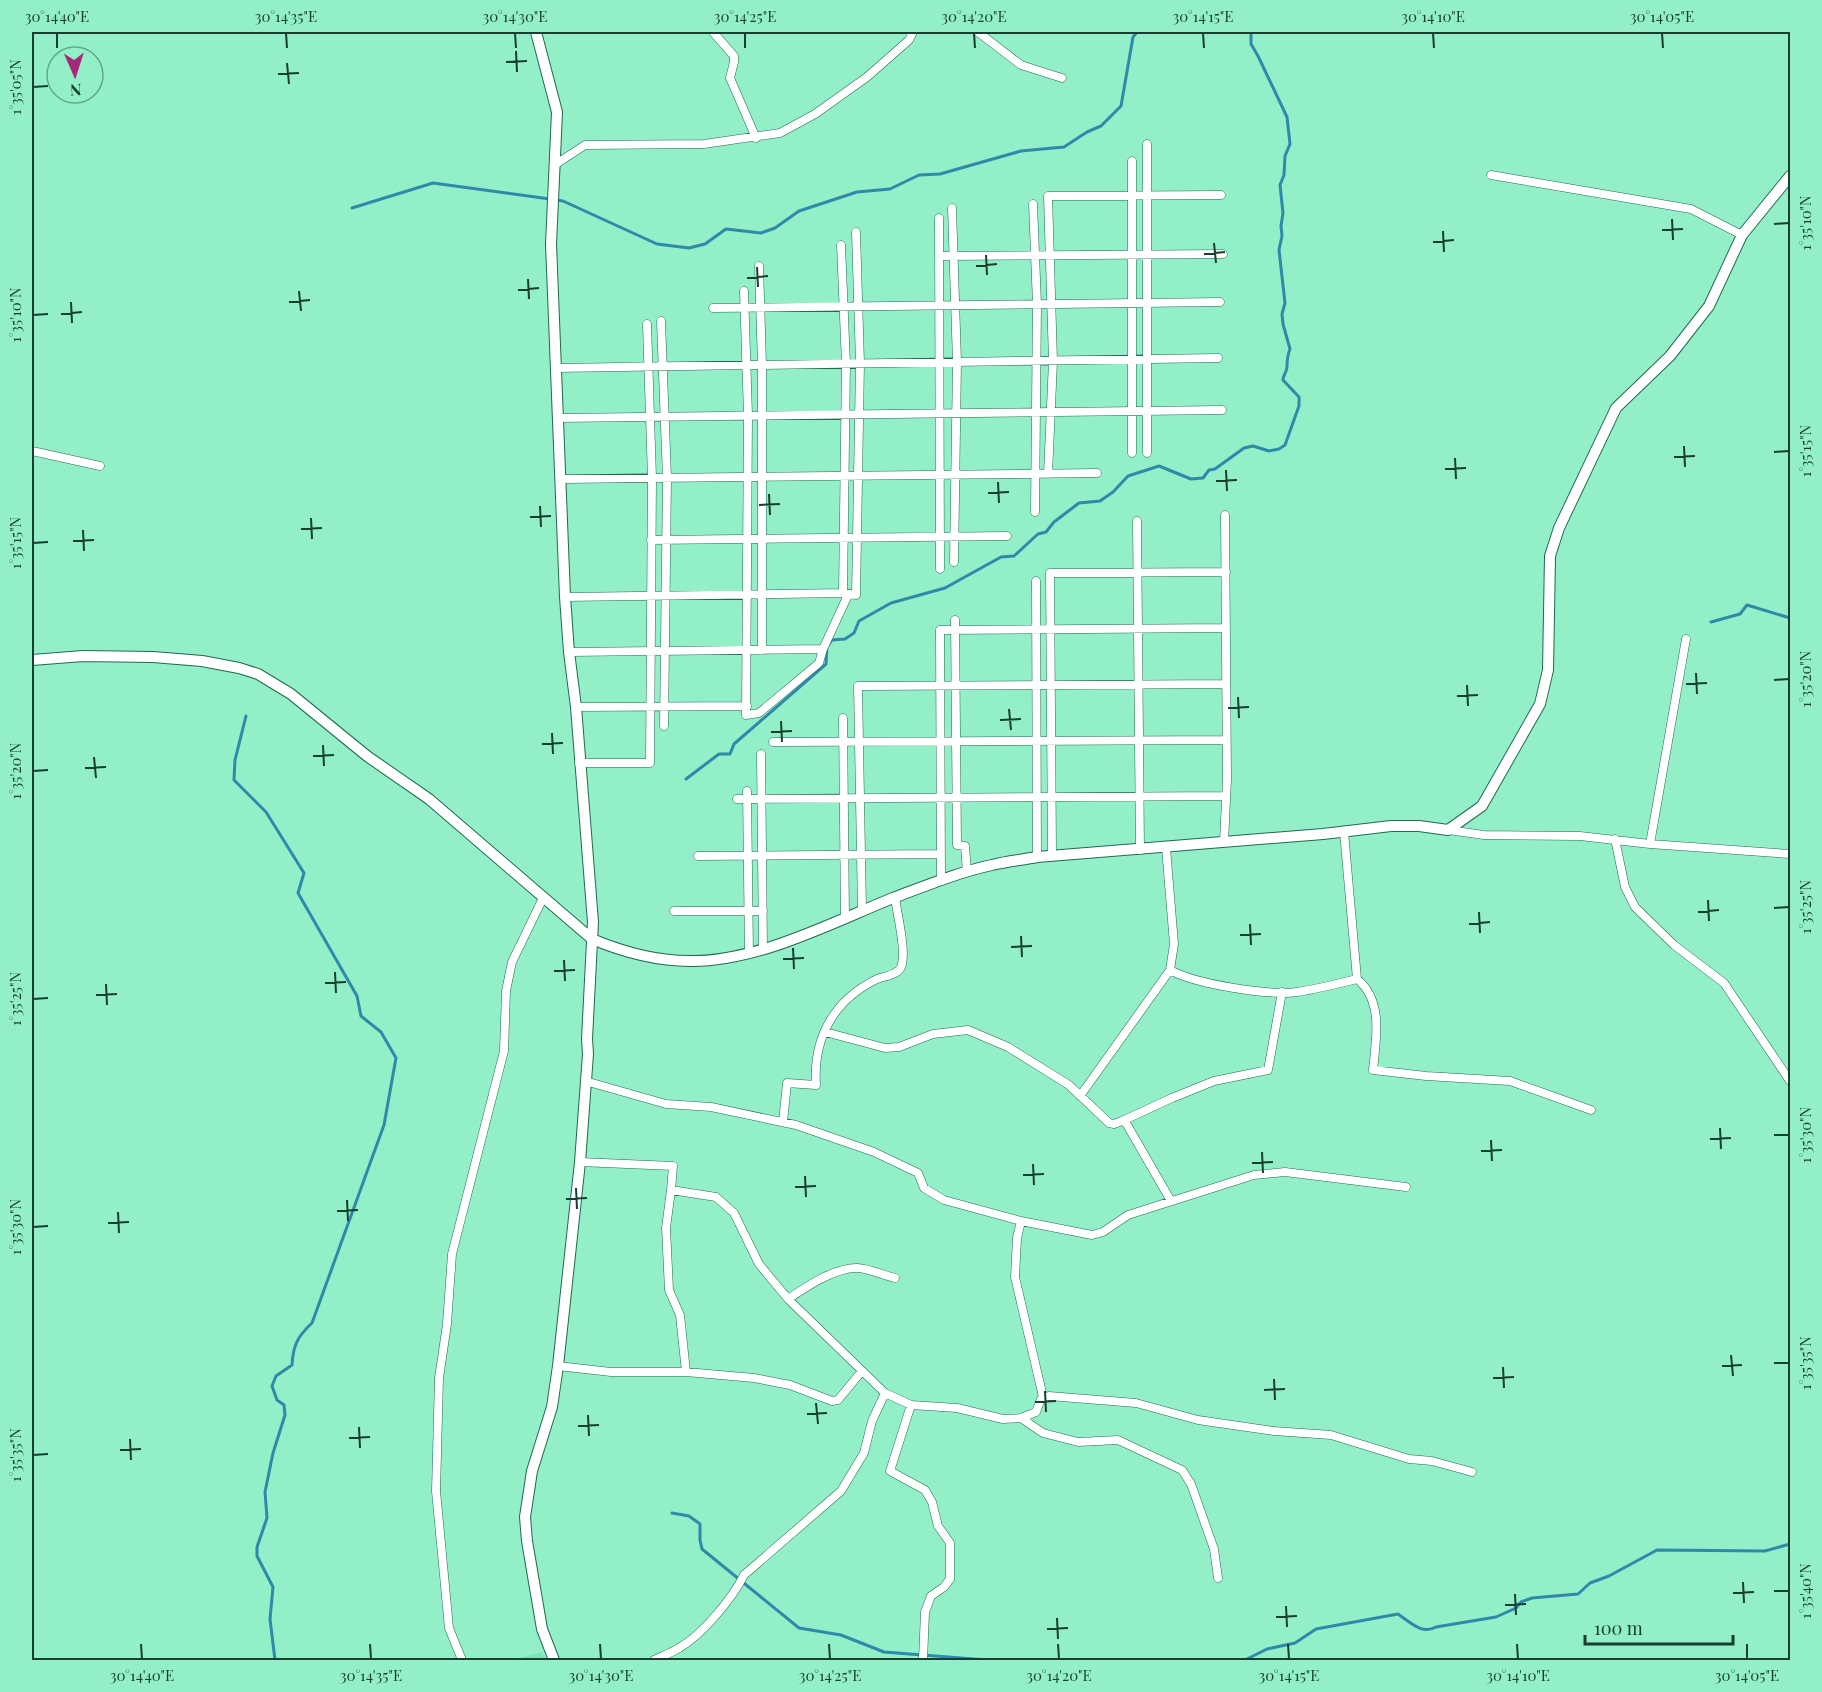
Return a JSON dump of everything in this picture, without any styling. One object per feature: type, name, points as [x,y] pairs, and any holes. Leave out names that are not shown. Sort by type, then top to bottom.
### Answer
[{"type":"street","points":[[536,32],[557,112],[551,244],[565,597],[593,922],[587,1028],[588,1054],[580,1162],[558,1366],[552,1407],[532,1471],[525,1517],[542,1629],[554,1660]]},
{"type":"street","points":[[713,32],[734,56],[730,78],[756,138]]},
{"type":"street","points":[[556,164],[585,145],[704,144],[780,133],[815,114],[867,77],[909,40],[914,32]]},
{"type":"street","points":[[978,32],[1021,65],[1062,78]]},
{"type":"street","points":[[1147,144],[1148,453]]},
{"type":"street","points":[[1132,161],[1132,453]]},
{"type":"street","points":[[1491,175],[1691,209],[1742,235]]},
{"type":"street","points":[[1448,830],[1482,806],[1540,705],[1548,670],[1550,556],[1559,528],[1616,408],[1670,356],[1709,306],[1742,235],[1791,176]]},
{"type":"street","points":[[1048,474],[1053,361],[1048,196],[1221,195]]},
{"type":"street","points":[[1033,204],[1037,304],[1035,512]]},
{"type":"street","points":[[952,208],[957,362],[954,562]]},
{"type":"street","points":[[939,218],[940,569]]},
{"type":"street","points":[[565,597],[856,595],[860,363],[856,232]]},
{"type":"street","points":[[744,291],[748,416],[747,715],[759,713],[819,663],[845,594],[843,538],[846,364],[841,245]]},
{"type":"street","points":[[939,256],[1223,254]]},
{"type":"street","points":[[759,266],[762,365],[762,650]]},
{"type":"street","points":[[713,308],[1220,302]]},
{"type":"street","points":[[661,321],[667,478],[664,726]]},
{"type":"street","points":[[579,763],[650,763],[652,478],[647,324]]},
{"type":"street","points":[[557,368],[1218,358]]},
{"type":"street","points":[[559,418],[1221,410]]},
{"type":"street","points":[[32,451],[100,466]]},
{"type":"street","points":[[562,479],[1097,473]]},
{"type":"street","points":[[1224,842],[1226,796],[1225,515]]},
{"type":"street","points":[[1137,521],[1140,850]]},
{"type":"street","points":[[651,540],[1007,536]]},
{"type":"street","points":[[1052,855],[1050,573],[1226,572]]},
{"type":"street","points":[[1036,581],[1037,857]]},
{"type":"street","points":[[955,620],[957,845],[965,846],[967,872]]},
{"type":"street","points":[[942,881],[940,630],[1226,628]]},
{"type":"street","points":[[1650,844],[1686,639]]},
{"type":"street","points":[[569,652],[823,649]]},
{"type":"street","points":[[32,660],[83,656],[153,657],[201,661],[258,674],[291,694],[367,756],[429,799],[592,939],[619,950],[649,957],[689,962],[749,954],[895,897],[967,872],[993,864],[1052,855],[1166,848],[1391,826],[1419,826],[1484,835],[1580,836],[1650,844],[1791,854]]},
{"type":"street","points":[[862,911],[858,686],[1226,684]]},
{"type":"street","points":[[576,707],[747,706]]},
{"type":"street","points":[[843,718],[845,918]]},
{"type":"street","points":[[773,742],[1226,740]]},
{"type":"street","points":[[761,754],[763,949]]},
{"type":"street","points":[[737,799],[747,795],[762,798],[1226,796]]},
{"type":"street","points":[[747,795],[749,954]]},
{"type":"street","points":[[1344,832],[1357,979],[1366,987],[1375,1006],[1378,1028],[1373,1070],[1510,1081],[1591,1110]]},
{"type":"street","points":[[1615,839],[1625,888],[1635,908],[1674,945],[1724,983],[1791,1081]]},
{"type":"street","points":[[1080,1096],[1170,970],[1174,944],[1166,848]]},
{"type":"street","points":[[698,856],[941,854]]},
{"type":"street","points":[[783,1122],[787,1083],[816,1085],[815,1070],[821,1041],[836,1009],[851,994],[901,968],[903,953],[895,897]]},
{"type":"street","points":[[462,1660],[449,1629],[436,1491],[439,1378],[447,1324],[452,1254],[504,1051],[506,991],[512,962],[543,898]]},
{"type":"street","points":[[674,911],[763,911]]},
{"type":"street","points":[[1170,970],[1182,977],[1246,990],[1295,993],[1357,979]]},
{"type":"street","points":[[825,1032],[885,1048],[899,1047],[933,1034],[968,1030],[1008,1047],[1069,1085],[1109,1123],[1114,1124],[1214,1082],[1268,1070],[1282,992]]},
{"type":"street","points":[[585,1081],[666,1104],[711,1107],[796,1125],[874,1152],[918,1173],[924,1188],[944,1200],[1021,1221],[1092,1235],[1103,1232],[1128,1215],[1254,1175],[1285,1172],[1406,1187]]},
{"type":"street","points":[[1122,1121],[1126,1123],[1171,1201]]},
{"type":"street","points":[[580,1162],[673,1166],[666,1228],[669,1290],[680,1315],[686,1372]]},
{"type":"street","points":[[670,1190],[716,1197],[734,1213],[759,1264],[788,1299],[885,1393],[911,1405],[957,1408],[1003,1419],[1021,1418],[1036,1412],[1043,1397],[1016,1277],[1017,1238],[1021,1221]]},
{"type":"street","points":[[788,1299],[812,1283],[846,1269],[858,1268],[895,1278]]},
{"type":"street","points":[[558,1366],[611,1372],[686,1372],[754,1377],[790,1385],[832,1401],[838,1400],[862,1371]]},
{"type":"street","points":[[654,1660],[681,1647],[708,1624],[744,1575],[841,1491],[864,1453],[872,1421],[885,1393]]},
{"type":"street","points":[[1043,1397],[1136,1403],[1198,1420],[1274,1431],[1331,1435],[1409,1459],[1432,1461],[1472,1472]]},
{"type":"street","points":[[911,1405],[890,1471],[925,1490],[932,1502],[938,1526],[950,1543],[950,1579],[944,1587],[931,1596],[925,1612],[923,1657]]},
{"type":"street","points":[[1021,1418],[1043,1433],[1078,1442],[1118,1440],[1182,1470],[1191,1484],[1214,1549],[1218,1578]]},
{"type":"shaded area","points":[[542,1652],[546,1660],[510,1660]]},
{"type":"waterway","points":[[556,200],[563,201],[657,244],[689,248],[705,244],[726,229],[761,233],[775,228],[799,211],[857,192],[890,189],[919,175],[940,174],[1021,151],[1064,147],[1101,126],[1121,106],[1133,37],[1137,32]]},
{"type":"waterway","points":[[686,779],[719,754],[730,754],[734,744],[826,664],[827,647],[832,640],[845,639],[854,633],[859,621],[891,603],[945,588],[1001,557],[1014,556],[1038,534],[1046,532],[1054,522],[1079,503],[1100,501],[1113,492],[1128,476],[1159,466],[1191,479],[1203,478],[1209,470],[1215,469],[1244,448],[1253,446],[1269,451],[1285,445],[1299,406],[1299,397],[1283,380],[1290,349],[1282,314],[1285,303],[1279,250],[1283,213],[1280,185],[1284,175],[1285,156],[1290,144],[1287,117],[1251,44],[1251,32]]},
{"type":"waterway","points":[[352,208],[433,183],[550,199]]},
{"type":"waterway","points":[[1711,622],[1740,614],[1747,605],[1790,618]]},
{"type":"waterway","points":[[246,716],[235,760],[234,780],[266,812],[304,873],[298,893],[357,996],[361,1016],[381,1032],[396,1058],[384,1125],[312,1323],[297,1341],[292,1365],[276,1376],[272,1386],[277,1400],[284,1405],[285,1415],[273,1453],[265,1492],[267,1518],[257,1547],[257,1556],[273,1587],[270,1619],[275,1660]]},
{"type":"waterway","points":[[672,1513],[689,1516],[700,1524],[702,1549],[799,1628],[841,1635],[884,1652],[987,1660]]},
{"type":"waterway","points":[[1245,1660],[1267,1649],[1295,1643],[1316,1629],[1398,1614],[1421,1629],[1496,1617],[1532,1598],[1578,1594],[1590,1583],[1609,1576],[1657,1550],[1765,1551],[1790,1544]]}]
